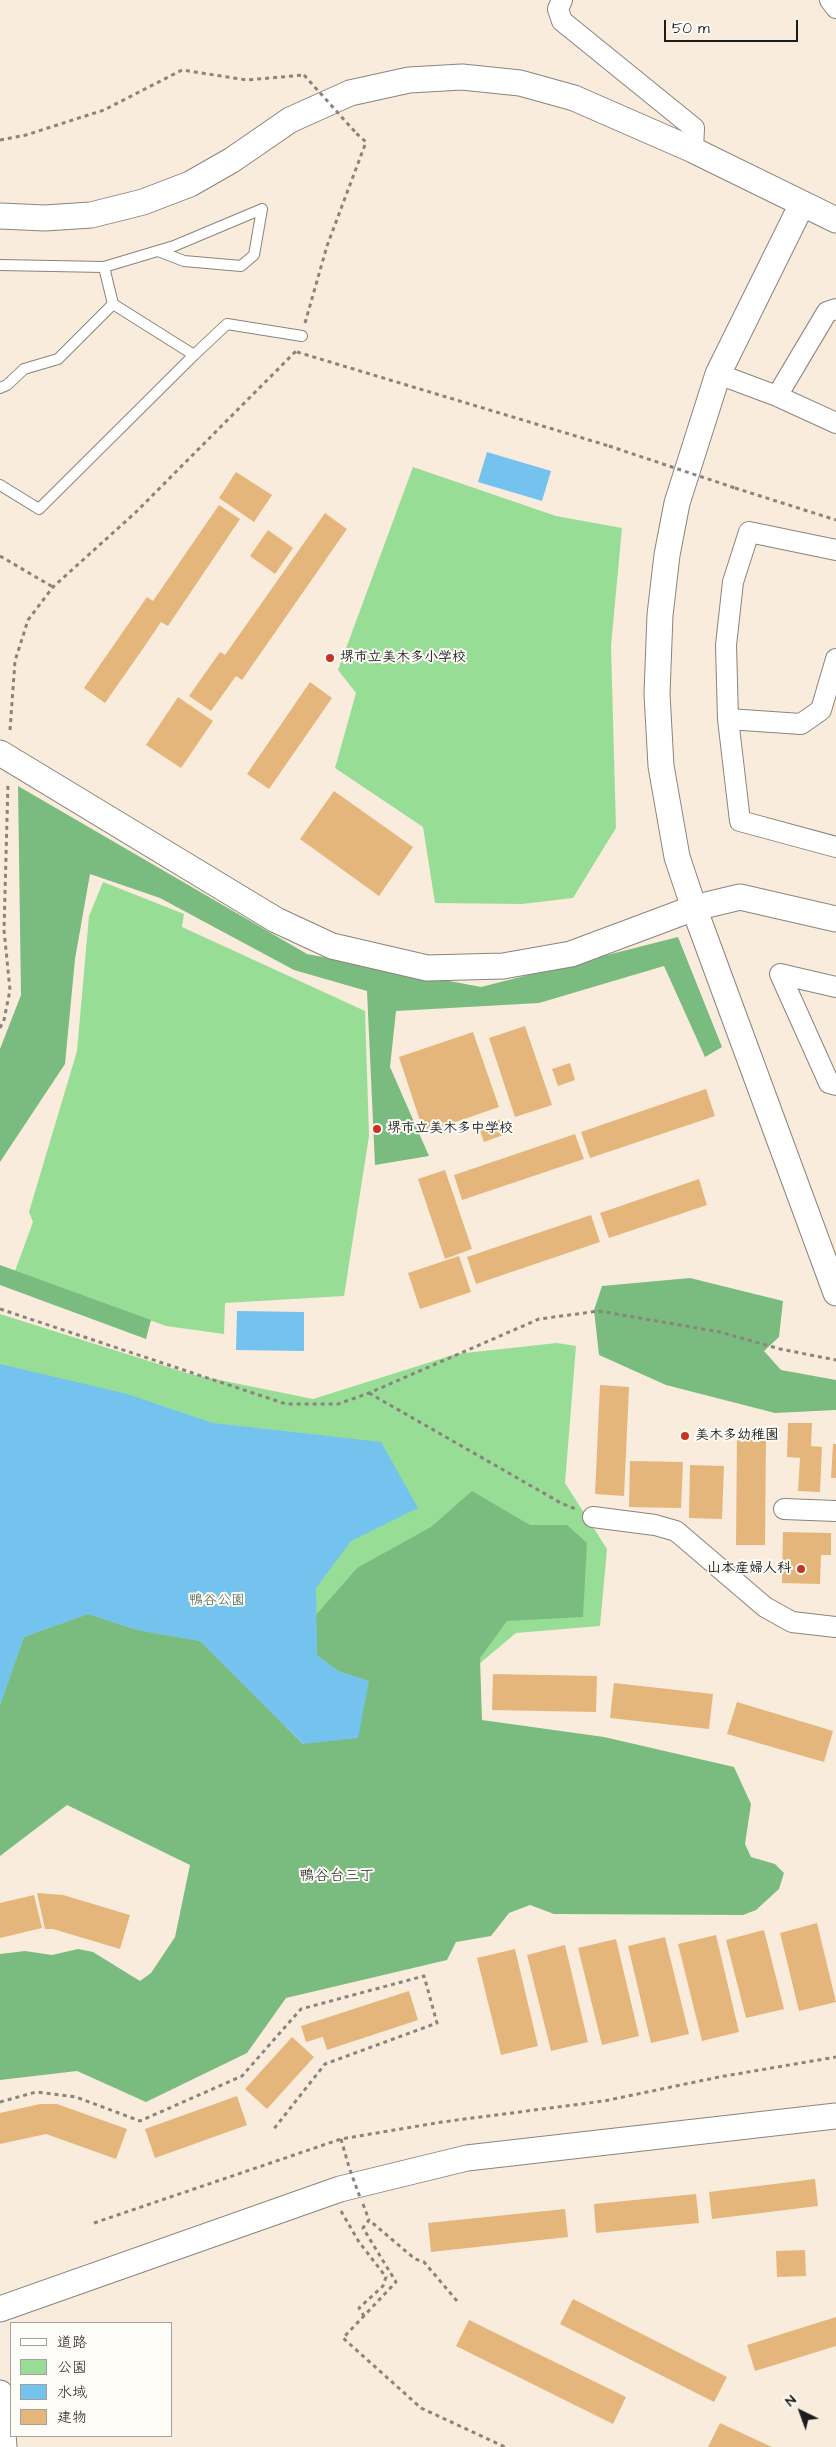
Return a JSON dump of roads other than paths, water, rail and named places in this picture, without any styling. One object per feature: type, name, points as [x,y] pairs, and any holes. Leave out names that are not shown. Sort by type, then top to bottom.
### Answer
[{"type":"street","points":[[562,0],[558,9],[562,22],[694,128],[693,150]]},
{"type":"street","points":[[830,0],[836,8]]},
{"type":"street","points":[[0,216],[45,218],[91,215],[143,202],[190,184],[232,160],[290,120],[350,93],[409,80],[462,77],[520,83],[574,98],[693,150],[836,220]]},
{"type":"street","points":[[802,204],[718,374],[677,503],[667,555],[660,615],[657,684],[661,766],[677,857],[694,908],[836,1293]]},
{"type":"street","points":[[776,396],[827,312],[836,308]]},
{"type":"street","points":[[718,374],[776,396],[836,423]]},
{"type":"street","points":[[836,550],[749,532],[733,582],[726,645],[728,719],[740,821],[836,847]]},
{"type":"street","points":[[728,719],[801,724],[821,710],[836,659]]},
{"type":"street","points":[[0,753],[276,920],[332,946],[427,968],[503,966],[571,954],[694,908],[740,897],[836,919]]},
{"type":"street","points":[[836,987],[780,974],[828,1083],[836,1085]]},
{"type":"street","points":[[784,1509],[836,1511]]},
{"type":"street","points":[[593,1517],[655,1525],[676,1531],[766,1607],[792,1622],[836,1627]]},
{"type":"street","points":[[0,2309],[330,2193],[467,2158],[836,2116]]},
{"type":"street","points":[[0,2393],[4,2447]]},
{"type":"lane","points":[[0,265],[104,267],[174,246],[262,209],[254,255],[241,266],[184,261],[158,251]]},
{"type":"lane","points":[[104,267],[113,304],[194,356]]},
{"type":"lane","points":[[0,388],[24,369],[58,359],[113,304]]},
{"type":"lane","points":[[0,486],[39,509],[228,324],[302,336]]},
{"type":"water","points":[[487,452],[551,471],[542,501],[478,482]]},
{"type":"water","points":[[237,1311],[304,1312],[304,1351],[236,1350]]},
{"type":"water","points":[[0,1364],[127,1394],[213,1423],[381,1442],[418,1508],[351,1541],[316,1588],[317,1655],[338,1671],[369,1681],[358,1738],[303,1744],[200,1641],[137,1630],[88,1614],[24,1637],[0,1705]]},
{"type":"place","name":"堺市立美木多小学校","points":[[330,658]]},
{"type":"place","name":"堺市立美木多中学校","points":[[377,1129]]},
{"type":"place","name":"美木多幼稚園","points":[[685,1436]]},
{"type":"place","name":"山本産婦人科","points":[[801,1569]]},
{"type":"district","name":"鴨谷台三丁","points":[[337,1877]]},
{"type":"park label","name":"鴨谷公園","points":[[217,1601]]}]
